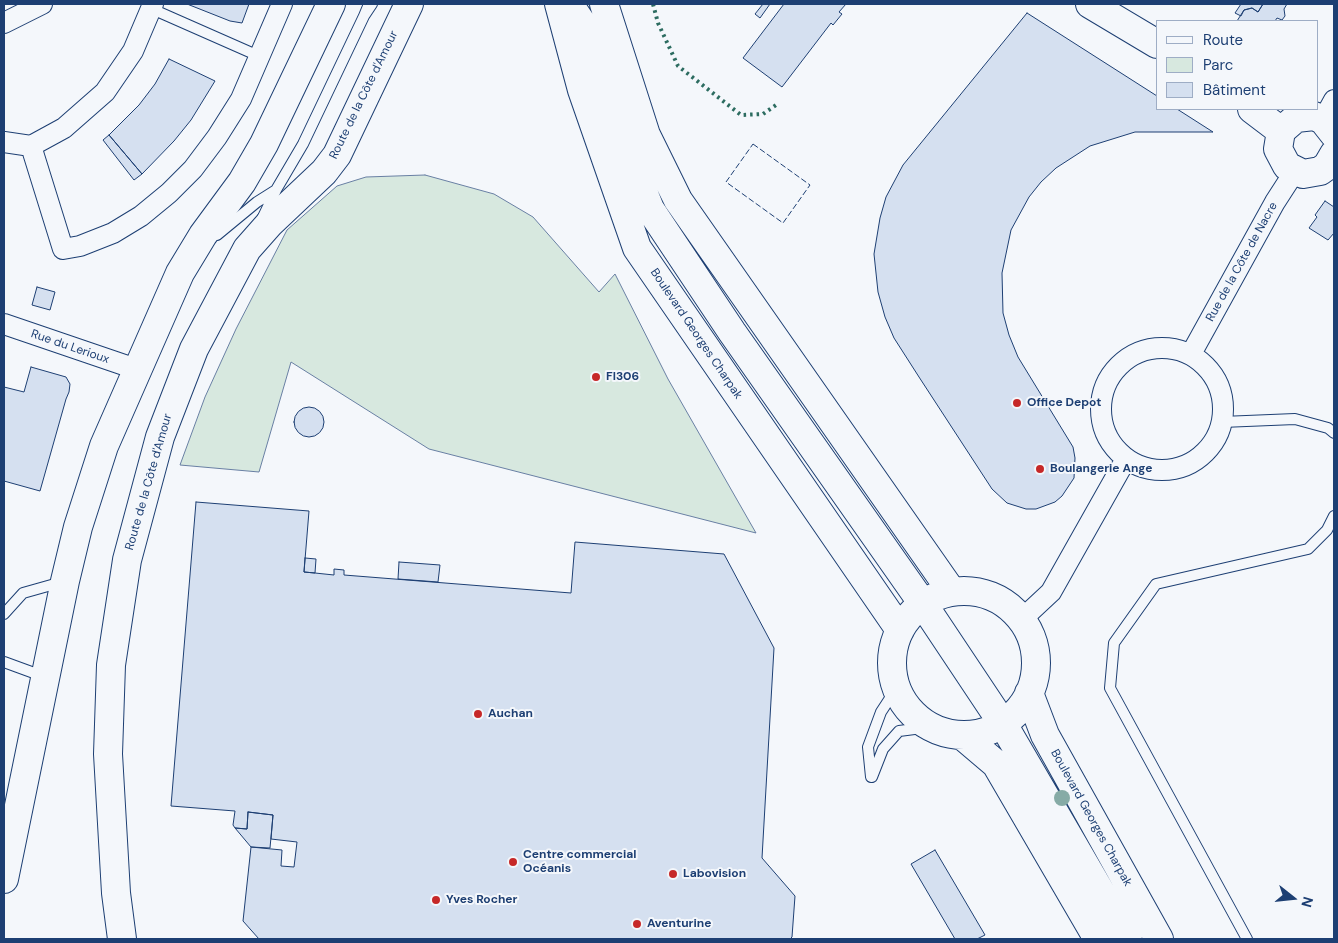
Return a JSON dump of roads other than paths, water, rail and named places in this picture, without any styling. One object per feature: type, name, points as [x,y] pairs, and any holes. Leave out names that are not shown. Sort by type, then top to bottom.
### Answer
[{"type":"main road","points":[[4,879],[47,677],[65,581],[78,527],[101,455],[136,369],[171,292],[190,255],[242,182],[264,144],[331,4]]},
{"type":"main road","name":"Route de la Côte d'Amour","points":[[122,939],[116,893],[108,754],[111,665],[121,592],[134,529],[167,414],[194,349],[247,249],[270,223],[324,172],[337,155],[409,4]]},
{"type":"main road","name":"Boulevard Georges Charpak","points":[[560,4],[582,90],[637,248],[875,597],[900,630]]},
{"type":"main road","points":[[569,4],[590,35],[619,132],[650,209],[732,332],[923,604],[1003,724],[1128,939]]},
{"type":"main road","points":[[590,35],[593,4]]},
{"type":"main road","points":[[604,4],[646,135],[678,200],[952,592]]},
{"type":"main road","points":[[1090,4],[1156,43]]},
{"type":"main road","points":[[1253,110],[1281,131]]},
{"type":"main road","points":[[1305,116],[1332,138],[1320,171],[1303,174],[1295,171],[1281,158],[1278,140],[1281,131],[1288,123],[1305,116]]},
{"type":"main road","points":[[952,592],[972,592],[990,596],[1007,606],[1021,620],[1030,636],[1035,655],[1035,674],[1030,693],[1019,710],[1003,724],[984,733],[963,736],[946,733],[930,727],[910,711],[896,689],[892,669],[893,649],[900,630],[910,616],[923,604],[952,592]]},
{"type":"main road","name":"Boulevard Georges Charpak","points":[[1030,693],[1045,735],[1160,939]]},
{"type":"main road","points":[[963,736],[996,764],[1098,939]]},
{"type":"street","points":[[4,22],[42,4]]},
{"type":"street","points":[[30,146],[62,249],[80,246],[113,233],[141,216],[169,193],[193,168],[217,138],[241,99],[261,57],[282,4]]},
{"type":"street","points":[[4,142],[30,146],[64,128],[105,92],[133,51],[152,6]]},
{"type":"street","name":"Rue de la Côte de Nacre","points":[[1191,354],[1275,202],[1295,171]]},
{"type":"street","name":"Rue du Lerioux","points":[[4,324],[136,369]]},
{"type":"street","points":[[1155,348],[1174,348],[1191,354],[1205,365],[1216,378],[1222,395],[1224,412],[1222,422],[1220,431],[1211,447],[1197,460],[1180,468],[1161,471],[1143,468],[1126,459],[1113,446],[1104,430],[1101,411],[1103,393],[1110,376],[1122,362],[1138,352],[1155,348]]},
{"type":"street","points":[[1021,620],[1051,592],[1126,459]]},
{"type":"lane","points":[[247,249],[276,190],[303,144],[370,4]]},
{"type":"lane","points":[[152,6],[261,57]]},
{"type":"lane","points":[[171,292],[192,262],[216,236],[257,202],[276,190]]},
{"type":"lane","points":[[1222,422],[1295,419],[1331,430],[1334,440]]},
{"type":"lane","points":[[1247,939],[1110,688],[1114,643],[1156,584],[1308,550],[1327,530],[1334,516]]},
{"type":"lane","points":[[4,614],[24,593],[65,581]]},
{"type":"lane","points":[[4,662],[47,677]]},
{"type":"lane","points":[[896,689],[881,712],[868,748],[872,777],[883,749],[899,731],[930,727]]},
{"type":"place","name":"Fl306","points":[[596,377]]},
{"type":"place","name":"Office Depot","points":[[1017,403]]},
{"type":"place","name":"Boulangerie Ange","points":[[1040,469]]},
{"type":"place","name":"Auchan","points":[[478,714]]},
{"type":"place","name":"Centre commercial Océanis","points":[[513,862]]},
{"type":"place","name":"Labovision","points":[[673,874]]},
{"type":"place","name":"Yves Rocher","points":[[436,900]]},
{"type":"place","name":"Aventurine","points":[[637,924]]}]
